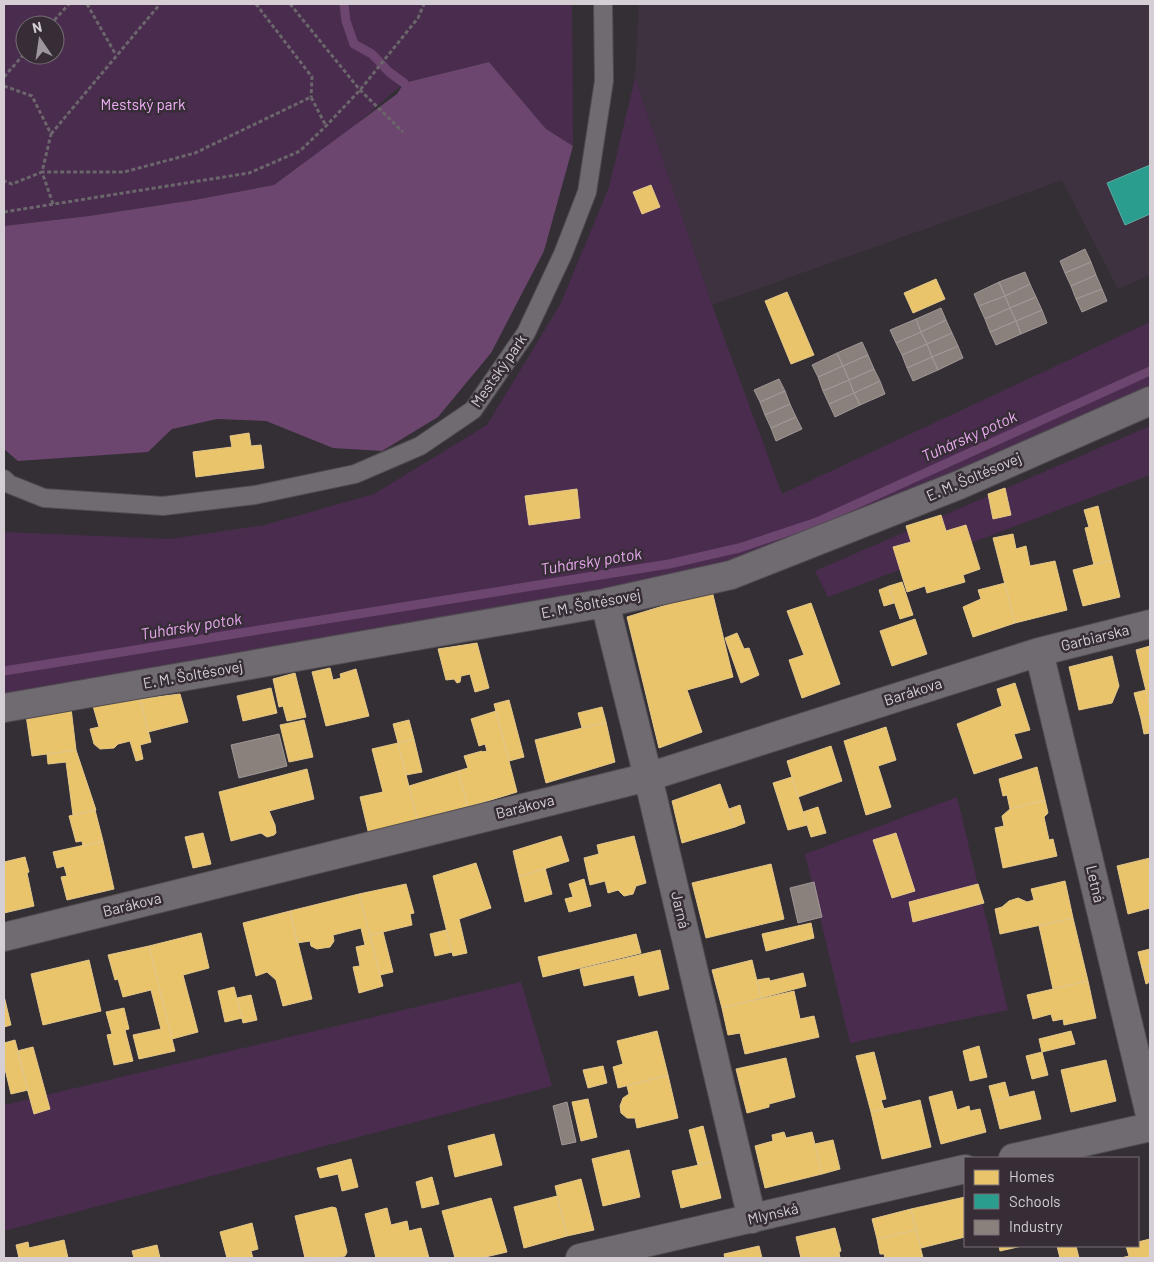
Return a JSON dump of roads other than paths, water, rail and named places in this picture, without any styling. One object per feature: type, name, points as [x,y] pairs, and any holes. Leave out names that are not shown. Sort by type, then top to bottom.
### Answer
[{"type":"street","name":"E. M. Šoltésovej","points":[[4,708],[604,603],[731,575],[959,485],[1150,401]]},
{"type":"street","name":"Jarná","points":[[604,603],[648,777],[752,1219]]},
{"type":"street","name":"Garbiarska","points":[[1039,652],[1150,624]]},
{"type":"street","name":"Barákova","points":[[4,937],[648,777],[1039,652]]},
{"type":"street","name":"Letná","points":[[1039,652],[1150,1116]]},
{"type":"street","points":[[1017,1157],[1150,1127]]},
{"type":"street","name":"Mlynská","points":[[580,1258],[964,1169]]},
{"type":"lane","name":"Mestský park","points":[[4,479],[9,484],[44,498],[163,506],[255,495],[355,474],[420,446],[473,410],[526,333],[563,254],[587,192],[604,81],[603,4]]},
{"type":"waterway","points":[[344,4],[346,21],[354,44],[372,54],[389,72],[404,83]]},
{"type":"waterway","name":"Tuhársky potok","points":[[4,671],[669,564],[739,548],[817,522],[1150,371]]}]
